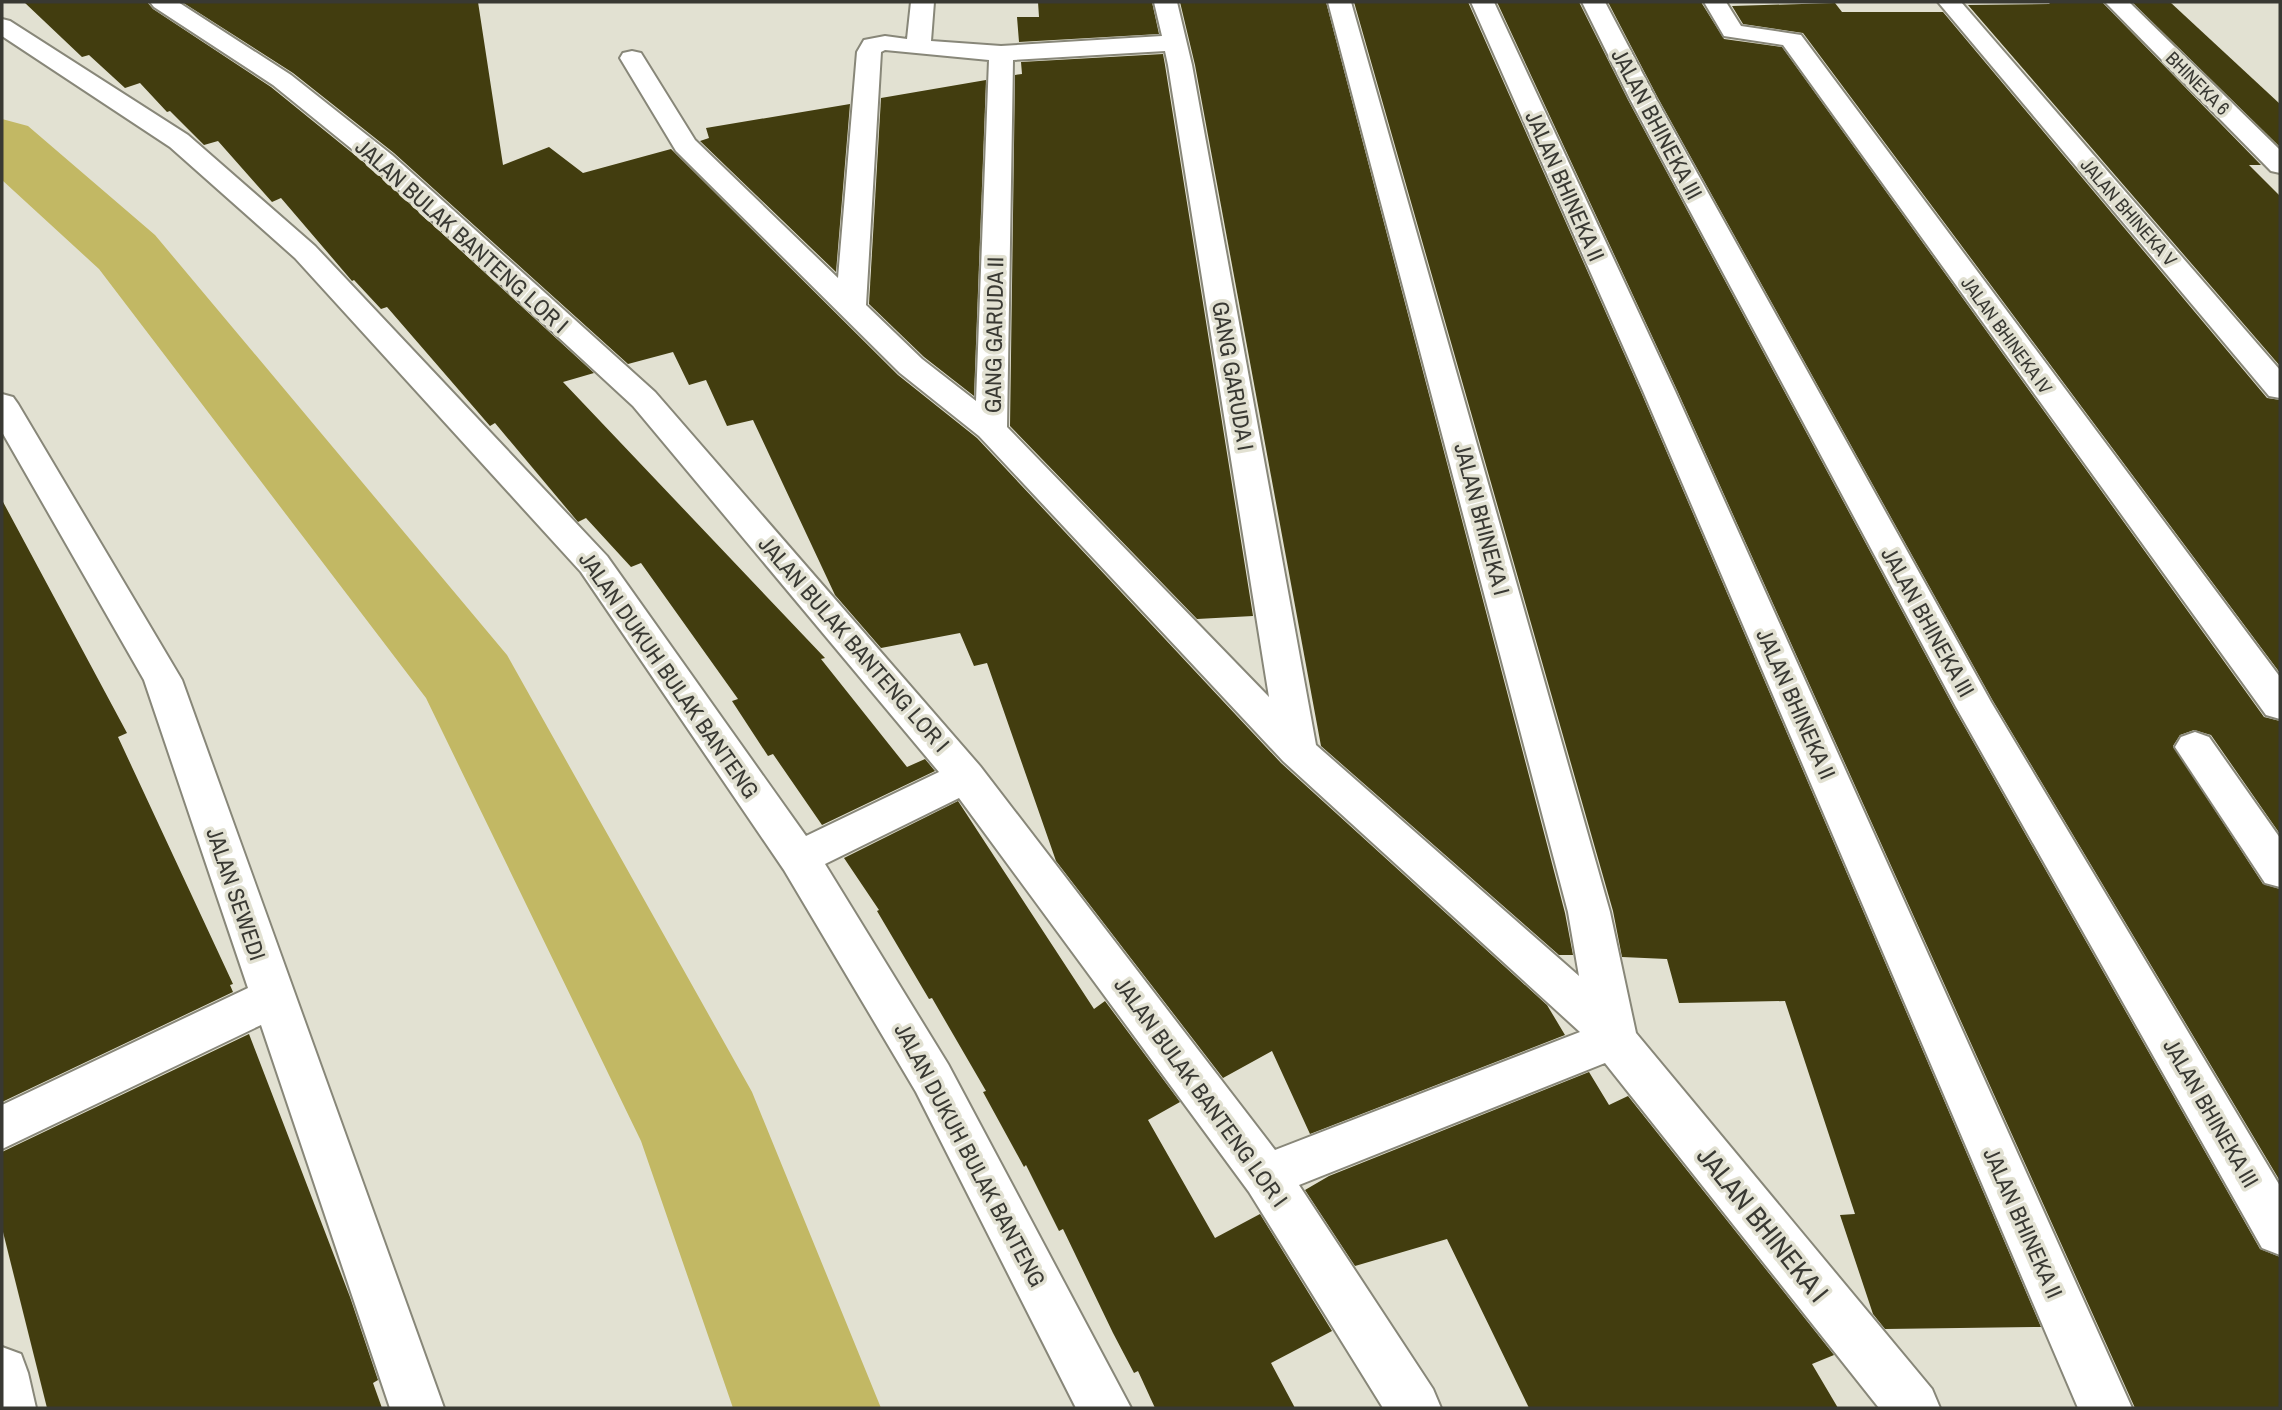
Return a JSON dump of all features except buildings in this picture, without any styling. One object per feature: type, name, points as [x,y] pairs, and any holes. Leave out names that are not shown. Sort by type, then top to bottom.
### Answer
[{"type":"street","name":"JALAN BULAK BANTENG LOR I","points":[[162,2],[282,80],[383,162],[644,399],[967,777],[1266,1176],[1414,1408]]},
{"type":"street","points":[[918,48],[922,2]]},
{"type":"street","name":"GANG GARUDA I","points":[[1166,2],[1180,65],[1297,751]]},
{"type":"street","name":"JALAN BHINEKA I","points":[[1340,2],[1589,912],[1614,1039]]},
{"type":"street","name":"JALAN BHINEKA II","points":[[1482,2],[1659,391],[2105,1408]]},
{"type":"street","name":"JALAN BHINEKA III","points":[[1593,2],[1643,99],[1975,708],[2280,1232]]},
{"type":"street","name":"JALAN BHINEKA IV","points":[[1715,2],[1732,31],[1741,34],[1778,35],[1792,40],[2280,705]]},
{"type":"street","name":"JALAN BHINEKA V","points":[[1950,2],[2280,389]]},
{"type":"street","name":"BHINEKA 6","points":[[2116,2],[2280,165]]},
{"type":"street","name":"JALAN DUKUH BULAK BANTENG","points":[[2,26],[180,141],[305,252],[594,565],[799,858],[932,1078],[1104,1408]]},
{"type":"street","points":[[850,305],[869,52],[873,45],[885,43],[918,48],[1001,53],[1174,43]]},
{"type":"street","name":"GANG GARUDA II","points":[[1001,53],[991,429],[1297,751]]},
{"type":"street","points":[[632,58],[685,145],[911,366],[991,429]]},
{"type":"street","name":"JALAN SEWEDI","points":[[2,404],[163,680],[417,1408]]},
{"type":"street","points":[[2195,747],[2280,872]]},
{"type":"street","name":"JALAN BHINEKA I","points":[[1297,751],[1596,1018],[1913,1408]]},
{"type":"street","points":[[799,858],[967,777]]},
{"type":"street","points":[[2,1128],[272,998]]},
{"type":"street","points":[[1266,1176],[1614,1039]]},
{"type":"street","points":[[2,1373],[9,1408]]},
{"type":"waterway","points":[[2,141],[127,252],[470,681],[705,1134],[807,1408]]}]
